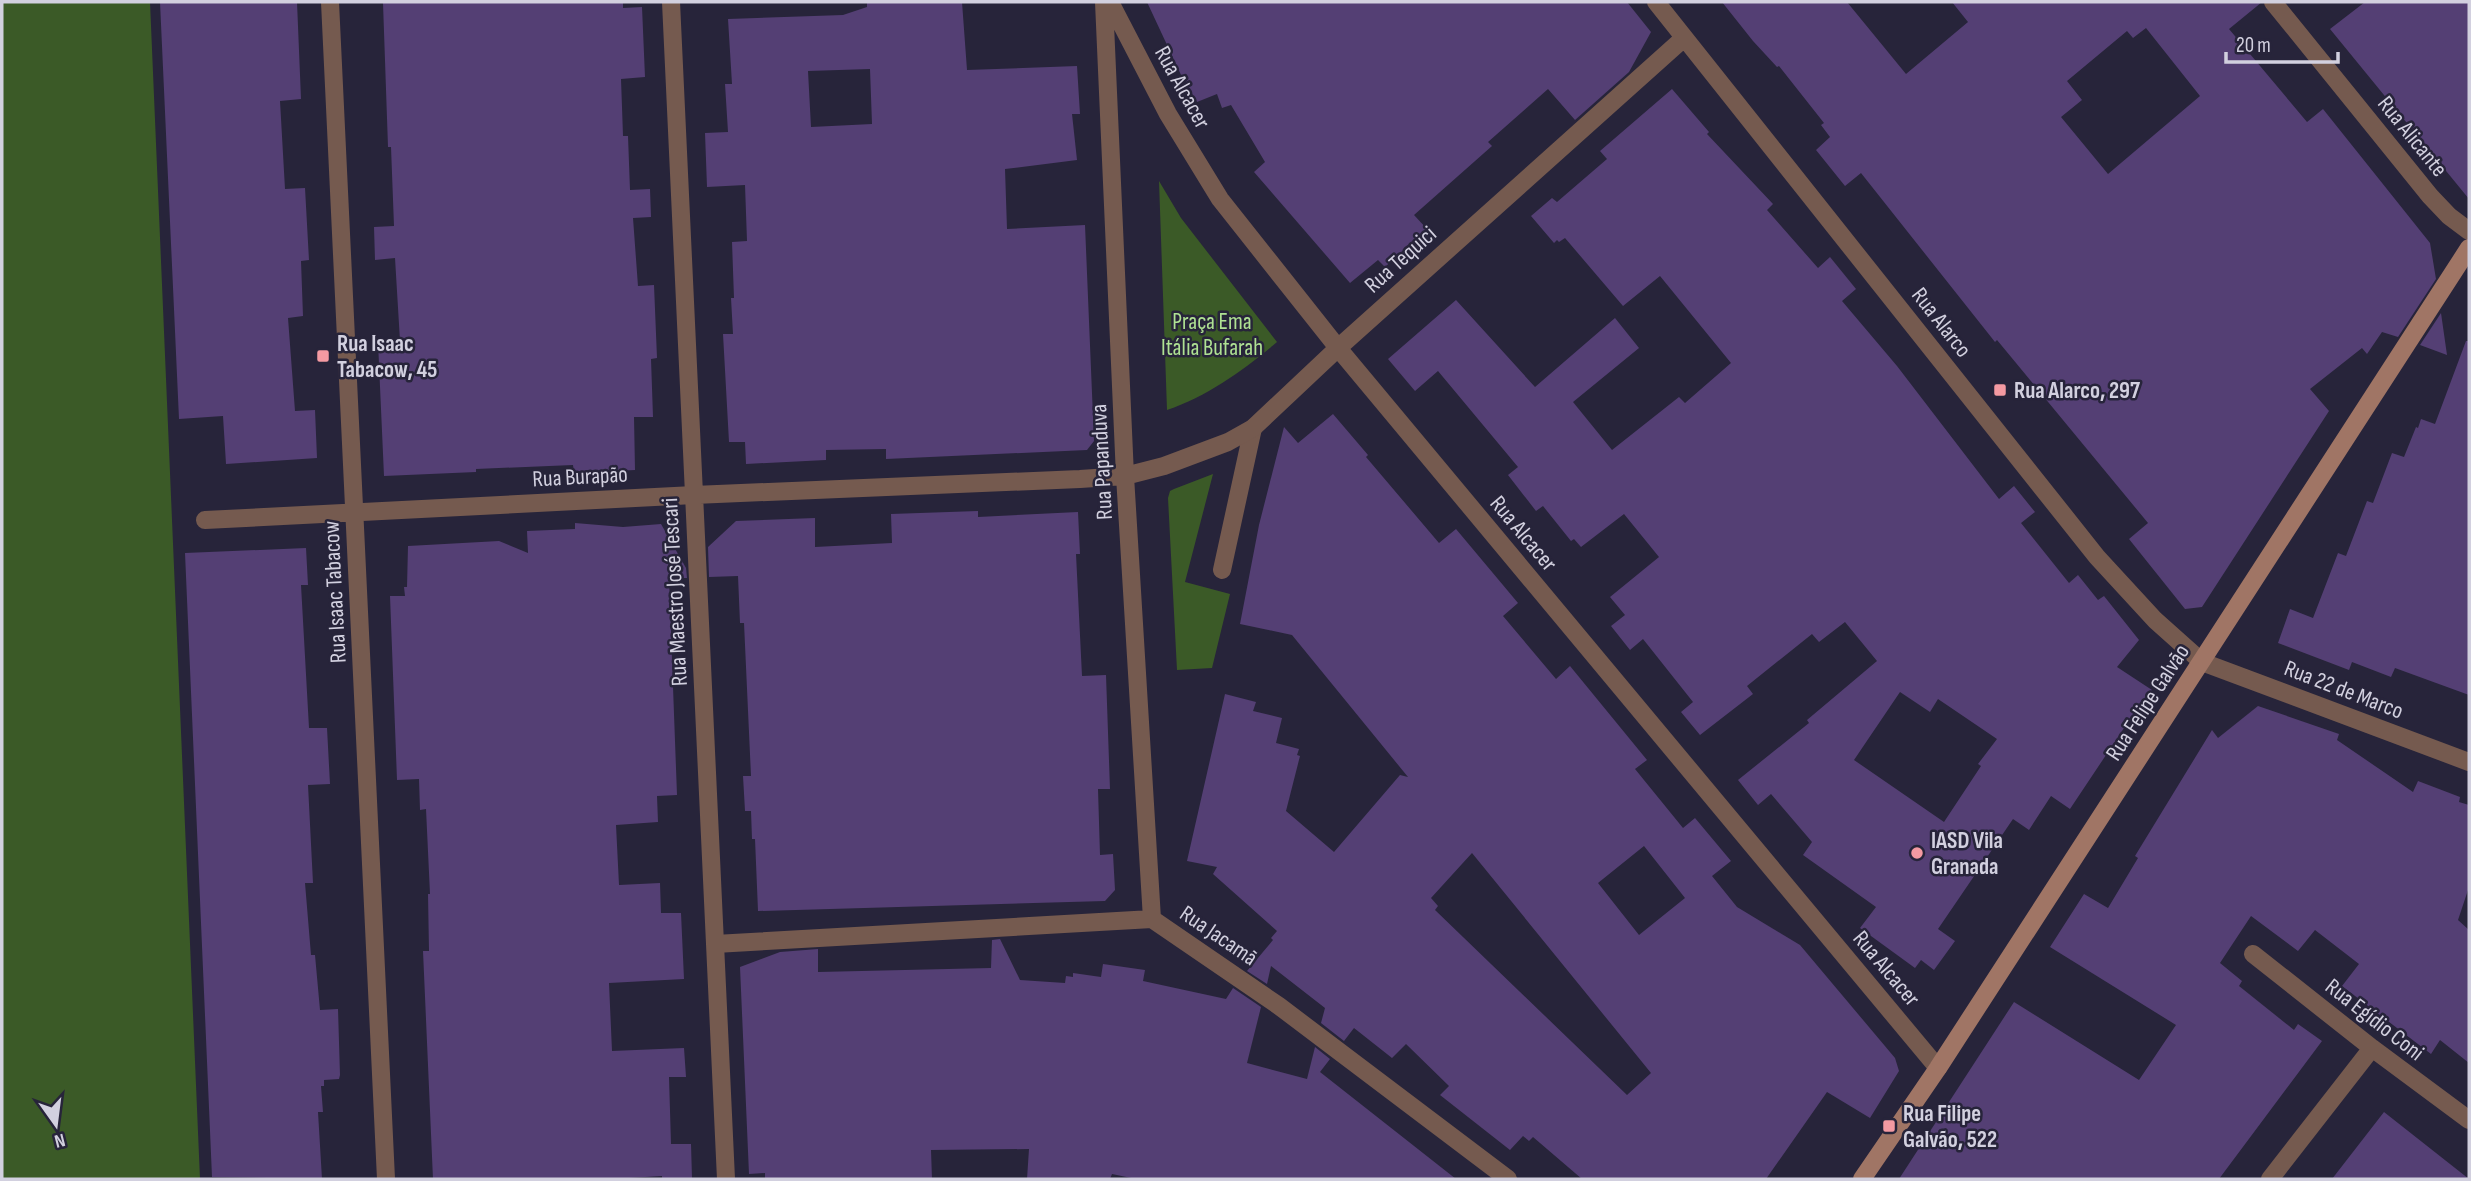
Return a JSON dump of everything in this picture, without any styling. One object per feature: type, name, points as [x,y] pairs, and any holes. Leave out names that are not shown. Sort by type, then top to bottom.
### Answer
[{"type":"street","name":"Rua Isaac Tabacow","points":[[330,2],[386,1179]]},
{"type":"street","name":"Rua Maestro José Tescari","points":[[671,2],[726,1179]]},
{"type":"street","name":"Rua Papanduva","points":[[1104,2],[1125,476],[1152,919]]},
{"type":"street","name":"Rua Alcacer","points":[[1110,2],[1168,114],[1220,200],[1338,348],[1938,1068]]},
{"type":"street","name":"Rua Alarco","points":[[1656,2],[2097,557],[2155,620],[2202,662]]},
{"type":"street","name":"Rua Alicante","points":[[2273,2],[2407,169],[2449,216],[2469,231]]},
{"type":"street","name":"Rua Tequici","points":[[1125,476],[1164,466],[1228,442],[1253,428],[1338,348],[1684,38]]},
{"type":"street","name":"Rua Felipe Galvão","points":[[1862,1179],[1938,1068],[2469,248]]},
{"type":"street","points":[[1222,569],[1253,428]]},
{"type":"street","name":"Rua Burapão","points":[[205,520],[1125,476]]},
{"type":"street","name":"Rua 22 de Marco","points":[[2202,662],[2469,762]]},
{"type":"street","name":"Rua Jacamã","points":[[715,944],[1152,919],[1279,1006],[1508,1179]]},
{"type":"street","name":"Rua Egídio Coni","points":[[2253,954],[2469,1120]]},
{"type":"street","points":[[2270,1179],[2372,1048]]},
{"type":"green space","points":[[2,2],[150,2],[200,1179],[2,1179]]},
{"type":"green space","name":"Praça Ema Itália Bufarah","points":[[1159,181],[1181,218],[1277,342],[1225,381],[1167,410]]},
{"type":"green space","points":[[1213,474],[1185,582],[1230,594],[1212,668],[1177,670],[1168,498],[1170,491]]},
{"type":"building","points":[[160,2],[297,2],[301,99],[280,101],[285,189],[305,188],[309,260],[301,261],[303,316],[288,318],[295,411],[315,410],[317,458],[226,464],[223,416],[179,419]]},
{"type":"building","points":[[623,2],[623,8],[642,7],[645,77],[621,79],[623,136],[628,136],[630,190],[650,189],[651,217],[633,218],[638,286],[654,285],[657,358],[651,359],[653,417],[634,417],[635,470],[574,473],[573,465],[384,476],[378,342],[400,341],[395,258],[375,260],[374,227],[394,226],[391,147],[388,147],[383,3]]},
{"type":"building","points":[[867,2],[962,2],[967,70],[1077,66],[1080,114],[1072,114],[1077,160],[1005,169],[1007,229],[1085,225],[1094,441],[1087,450],[886,459],[886,449],[826,450],[826,460],[746,464],[745,442],[729,442],[723,334],[733,334],[732,242],[747,241],[745,185],[707,187],[705,133],[728,132],[725,84],[732,84],[728,19],[843,15],[867,7]],"holes":[[[870,69],[872,124],[811,127],[808,71]]]},
{"type":"building","points":[[1147,2],[1627,2],[1651,32],[1629,72],[1575,120],[1548,89],[1488,142],[1492,146],[1414,215],[1427,229],[1385,267],[1378,260],[1350,283],[1254,172],[1265,162],[1231,105],[1222,108],[1217,94],[1197,102],[1182,77]]},
{"type":"building","points":[[1722,2],[1847,2],[1906,74],[1968,22],[1952,2],[2262,2],[2229,29],[2307,122],[2323,109],[2430,243],[2436,279],[2398,337],[2382,332],[2367,354],[2362,348],[2310,389],[2329,411],[2202,607],[2185,609],[2129,539],[2148,523],[1997,340],[1995,342],[1861,173],[1845,186],[1816,150],[1830,137],[1821,125],[1824,123],[1779,66],[1777,67]],"holes":[[[2146,28],[2200,96],[2108,174],[2061,117],[2082,100],[2067,81],[2127,31],[2133,38]]]},
{"type":"building","points":[[2365,2],[2469,2],[2469,199],[2330,29]]},
{"type":"building","points":[[1672,89],[1709,132],[1707,134],[1773,204],[1767,210],[1818,268],[1830,257],[1856,289],[1842,301],[1897,366],[1999,499],[2014,486],[2035,512],[2021,523],[2069,583],[2078,575],[2098,600],[2104,596],[2139,640],[2117,667],[2152,690],[2070,809],[2051,796],[2029,830],[2013,819],[1938,929],[1955,941],[1934,970],[1921,960],[1915,968],[1860,928],[1876,907],[1803,855],[1812,842],[1771,794],[1758,805],[1738,780],[1809,723],[1807,720],[1877,661],[1845,622],[1819,642],[1812,634],[1747,686],[1753,694],[1700,735],[1681,712],[1693,702],[1643,639],[1630,650],[1611,626],[1625,615],[1610,597],[1659,557],[1624,514],[1581,547],[1574,539],[1571,541],[1543,506],[1536,511],[1508,475],[1518,467],[1438,371],[1415,391],[1388,359],[1456,300],[1535,387],[1615,318],[1639,348],[1573,402],[1612,450],[1679,397],[1685,403],[1731,363],[1660,276],[1623,306],[1565,238],[1554,243],[1531,216],[1552,198],[1557,202],[1607,159],[1600,151]],"holes":[[[1900,692],[1930,712],[1938,699],[1997,739],[1978,764],[1981,766],[1944,822],[1854,760]]]},
{"type":"building","points":[[2441,313],[2447,355],[2420,345]]},
{"type":"building","points":[[2466,341],[2469,341],[2469,695],[2395,668],[2391,677],[2352,662],[2349,670],[2278,643],[2290,609],[2313,618],[2338,553],[2346,556],[2367,501],[2373,503],[2392,453],[2404,457],[2421,419],[2435,424]]},
{"type":"building","points":[[1333,414],[1439,543],[1456,529],[1518,603],[1503,616],[1556,679],[1570,666],[1647,760],[1635,769],[1683,828],[1695,818],[1731,861],[1712,876],[1737,907],[1800,945],[1895,1058],[1899,1071],[1870,1118],[1827,1092],[1766,1179],[1582,1179],[1533,1137],[1529,1141],[1523,1136],[1510,1150],[1440,1095],[1449,1086],[1406,1044],[1392,1058],[1354,1028],[1344,1041],[1321,1023],[1325,1008],[1271,966],[1267,984],[1247,971],[1273,940],[1271,938],[1277,931],[1213,874],[1217,867],[1187,861],[1225,694],[1256,702],[1253,711],[1282,718],[1276,743],[1299,749],[1297,755],[1300,756],[1286,811],[1334,852],[1400,775],[1408,777],[1292,635],[1240,624],[1259,525],[1284,427],[1298,443]],"holes":[[[1644,846],[1685,898],[1639,935],[1598,883]],[[1472,853],[1651,1073],[1627,1095],[1435,910],[1438,906],[1431,898]]]},
{"type":"building","points":[[978,511],[978,517],[1078,512],[1080,554],[1076,554],[1082,676],[1106,675],[1110,789],[1098,789],[1100,855],[1113,854],[1115,890],[1105,901],[758,911],[755,839],[752,839],[751,811],[745,811],[743,776],[751,776],[744,623],[740,623],[738,576],[709,577],[708,547],[736,521],[815,518],[815,547],[892,543],[891,514]]},
{"type":"building","points":[[575,523],[623,527],[661,524],[686,568],[687,578],[669,578],[677,795],[657,796],[658,822],[616,825],[619,885],[660,883],[661,913],[681,913],[684,979],[609,983],[612,1051],[684,1048],[686,1077],[669,1077],[671,1144],[691,1144],[692,1178],[662,1179],[662,1176],[613,1179],[433,1179],[423,951],[429,951],[430,894],[426,809],[420,810],[419,779],[397,780],[390,596],[405,596],[408,546],[499,541],[528,553],[527,531],[575,529]]},
{"type":"building","points":[[306,548],[308,585],[301,585],[309,728],[327,728],[330,784],[308,785],[313,883],[305,883],[311,955],[315,955],[320,1010],[338,1009],[340,1075],[339,1079],[324,1080],[324,1086],[321,1086],[323,1112],[318,1112],[322,1179],[212,1177],[185,553]]},
{"type":"building","points":[[2258,706],[2339,734],[2337,740],[2413,792],[2418,781],[2460,797],[2459,802],[2469,805],[2469,887],[2458,920],[2469,930],[2469,1063],[2440,1040],[2431,1054],[2342,986],[2359,964],[2315,930],[2298,951],[2251,916],[2220,963],[2242,981],[2239,986],[2294,1030],[2298,1024],[2322,1041],[2219,1179],[1899,1179],[2014,1002],[2139,1080],[2176,1025],[2050,947],[2084,894],[2108,908],[2138,858],[2135,856],[2212,730],[2218,738]]},
{"type":"building","points":[[1000,939],[1020,980],[1065,983],[1066,976],[1073,977],[1073,973],[1101,977],[1103,964],[1145,970],[1143,981],[1226,999],[1233,988],[1261,1007],[1247,1063],[1307,1079],[1315,1047],[1330,1059],[1320,1072],[1456,1179],[1136,1179],[1112,1174],[1110,1179],[1027,1179],[1029,1149],[931,1150],[932,1179],[765,1179],[765,1173],[749,1174],[740,967],[780,952],[818,949],[818,972],[991,968],[992,940]]},
{"type":"building","points":[[2384,1112],[2469,1179],[2332,1179]]},
{"type":"place","name":"Rua Isaac Tabacow, 45","points":[[323,356]]},
{"type":"place","name":"Rua Alarco, 297","points":[[2000,390]]},
{"type":"place","name":"IASD Vila Granada","points":[[1917,853]]},
{"type":"place","name":"Rua Filipe Galvão, 522","points":[[1889,1126]]}]
